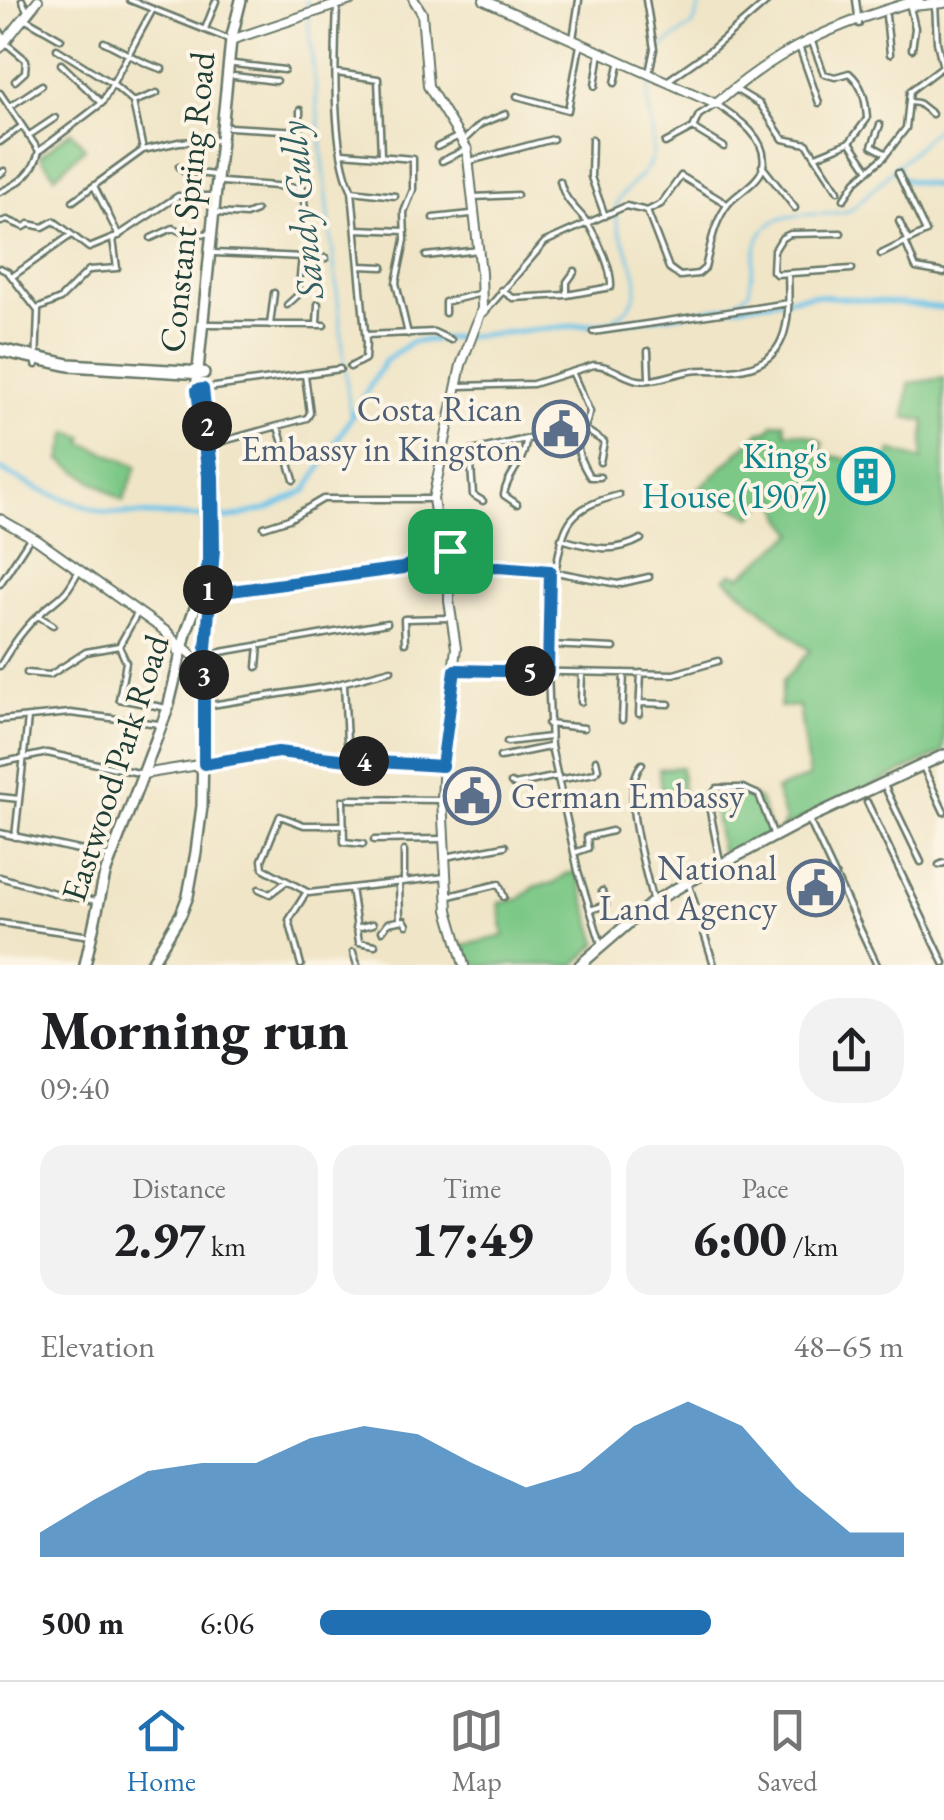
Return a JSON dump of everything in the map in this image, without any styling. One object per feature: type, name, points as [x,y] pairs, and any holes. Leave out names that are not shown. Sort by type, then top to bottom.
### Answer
[{"type":"highway","points":[[0,354],[69,372],[200,380]]},
{"type":"main road","points":[[3,44],[38,0]]},
{"type":"main road","name":"Constant Spring Road","points":[[150,965],[182,914],[188,896],[202,806],[210,506],[209,445],[200,380],[222,140],[234,40],[244,0]]},
{"type":"main road","points":[[234,40],[351,0]]},
{"type":"main road","points":[[414,0],[422,13],[428,86],[464,141],[470,161],[480,250],[479,320],[456,386],[433,499],[436,519],[449,539],[451,618],[456,648],[442,766],[444,877],[464,965]]},
{"type":"main road","points":[[484,0],[716,104],[810,37],[886,16],[914,3]]},
{"type":"main road","points":[[858,22],[914,3],[940,3]]},
{"type":"main road","name":"Constant Spring Road","points":[[210,506],[200,380],[216,196],[229,127],[234,40]]},
{"type":"main road","points":[[0,519],[31,536],[166,632],[195,657],[204,673]]},
{"type":"main road","name":"Constant Spring Road","points":[[208,590],[214,554],[210,524]]},
{"type":"main road","points":[[403,568],[410,564],[438,564],[450,551]]},
{"type":"main road","points":[[214,554],[216,586],[231,591]]},
{"type":"main road","points":[[208,590],[231,591],[403,568],[448,568]]},
{"type":"main road","name":"Eastwood Park Road","points":[[84,965],[111,857],[168,708],[186,633],[208,590]]},
{"type":"main road","points":[[166,632],[180,636],[186,633]]},
{"type":"main road","points":[[166,632],[176,643],[178,669]]},
{"type":"main road","points":[[143,774],[278,752],[442,766]]},
{"type":"main road","points":[[580,965],[653,902],[774,836],[944,756]]},
{"type":"street","points":[[22,0],[25,14],[60,39]]},
{"type":"street","points":[[130,0],[234,40]]},
{"type":"street","points":[[517,96],[568,110],[579,0]]},
{"type":"street","points":[[646,0],[654,50],[649,73]]},
{"type":"street","points":[[667,81],[770,0]]},
{"type":"street","points":[[856,0],[858,22]]},
{"type":"street","points":[[205,30],[216,1]]},
{"type":"street","points":[[912,49],[914,3]]},
{"type":"street","points":[[844,199],[908,126],[910,91],[943,69],[940,3]]},
{"type":"street","points":[[337,5],[336,72],[342,172],[352,191],[366,335],[364,358],[350,368]]},
{"type":"street","points":[[0,192],[27,176],[36,165],[39,151],[102,103],[153,9]]},
{"type":"street","points":[[886,16],[890,54]]},
{"type":"street","points":[[0,31],[3,44],[26,60],[25,72],[15,81]]},
{"type":"street","points":[[810,37],[824,74],[834,77],[849,72],[864,92],[868,119],[850,142],[816,156]]},
{"type":"street","points":[[104,42],[130,53],[141,63],[162,69]]},
{"type":"street","points":[[798,44],[818,103]]},
{"type":"street","points":[[57,49],[111,83],[132,102],[143,150]]},
{"type":"street","points":[[595,86],[600,52]]},
{"type":"street","points":[[615,83],[620,60]]},
{"type":"street","points":[[61,64],[102,103]]},
{"type":"street","points":[[234,64],[284,70]]},
{"type":"street","points":[[336,72],[378,79],[381,156]]},
{"type":"street","points":[[234,76],[276,82]]},
{"type":"street","points":[[9,108],[42,85]]},
{"type":"street","points":[[735,89],[760,104],[782,140],[804,142],[838,190]]},
{"type":"street","points":[[0,93],[39,151]]},
{"type":"street","points":[[132,102],[156,94]]},
{"type":"street","points":[[908,102],[932,114]]},
{"type":"street","points":[[665,143],[693,128],[699,115],[716,104],[754,134],[762,166],[796,208]]},
{"type":"street","points":[[229,127],[300,131],[300,110]]},
{"type":"street","points":[[442,160],[480,125],[506,114]]},
{"type":"street","points":[[28,136],[55,118]]},
{"type":"street","points":[[880,125],[872,146],[885,153]]},
{"type":"street","points":[[0,142],[22,126]]},
{"type":"street","points":[[693,128],[724,148]]},
{"type":"street","points":[[470,161],[553,139]]},
{"type":"street","points":[[73,200],[143,150],[179,142],[222,140]]},
{"type":"street","points":[[592,140],[591,176],[605,216]]},
{"type":"street","points":[[437,147],[464,141]]},
{"type":"street","points":[[850,142],[869,170]]},
{"type":"street","points":[[343,153],[412,158],[413,181],[404,212],[405,231],[396,283],[408,334]]},
{"type":"street","points":[[179,166],[186,172],[220,179],[304,188],[309,258]]},
{"type":"street","points":[[647,211],[669,268],[675,274],[698,274],[705,268],[713,232],[728,204],[762,166]]},
{"type":"street","points":[[881,254],[926,229],[898,173]]},
{"type":"street","points":[[479,320],[545,242],[630,206],[647,211],[660,204],[681,176],[728,204]]},
{"type":"street","points":[[501,290],[513,298],[567,295],[611,287],[588,224],[565,200],[560,181]]},
{"type":"street","points":[[37,309],[60,299],[89,270],[117,268],[116,237],[94,186]]},
{"type":"street","points":[[352,191],[395,196]]},
{"type":"street","points":[[474,197],[517,194]]},
{"type":"street","points":[[1,222],[43,227],[54,221],[89,248],[116,237],[178,196],[216,196]]},
{"type":"street","points":[[218,213],[256,211]]},
{"type":"street","points":[[433,218],[476,213]]},
{"type":"street","points":[[899,221],[916,268],[944,273]]},
{"type":"street","points":[[152,238],[173,228],[184,233],[212,234]]},
{"type":"street","points":[[356,229],[405,231]]},
{"type":"street","points":[[841,234],[782,238],[774,251],[774,273],[852,268]]},
{"type":"street","points":[[12,277],[71,235]]},
{"type":"street","points":[[426,256],[480,250]]},
{"type":"street","points":[[214,253],[326,258]]},
{"type":"street","points":[[286,304],[298,296],[302,257]]},
{"type":"street","points":[[360,266],[382,267]]},
{"type":"street","points":[[0,268],[37,309],[37,362]]},
{"type":"street","points":[[567,295],[567,282],[575,271]]},
{"type":"street","points":[[456,386],[528,385],[602,365],[636,380],[764,363],[779,346],[789,303],[788,274]]},
{"type":"street","points":[[270,324],[274,293]]},
{"type":"street","points":[[445,314],[445,302],[482,293]]},
{"type":"street","points":[[593,332],[789,303]]},
{"type":"street","points":[[207,324],[321,324],[318,304]]},
{"type":"street","points":[[366,335],[434,332],[450,340]]},
{"type":"street","points":[[648,351],[649,378]]},
{"type":"street","points":[[200,380],[305,375],[340,369]]},
{"type":"street","points":[[441,458],[526,439],[577,436],[586,430],[590,412],[573,374]]},
{"type":"street","points":[[209,445],[309,417],[305,375]]},
{"type":"street","points":[[278,428],[294,480]]},
{"type":"street","points":[[586,430],[604,442],[600,462]]},
{"type":"street","points":[[577,436],[583,467],[590,477],[600,477]]},
{"type":"street","points":[[516,504],[504,496],[504,488],[524,457],[526,439]]},
{"type":"street","points":[[470,451],[473,496],[483,501]]},
{"type":"street","points":[[601,944],[574,853],[550,746],[549,646],[552,572],[564,529],[584,507],[619,495]]},
{"type":"street","points":[[264,526],[289,518],[323,499],[433,499]]},
{"type":"street","points":[[0,584],[31,536]]},
{"type":"street","points":[[561,539],[607,550],[622,549],[640,539]]},
{"type":"street","points":[[448,568],[552,572],[618,584],[648,576]]},
{"type":"street","points":[[0,666],[12,645],[38,616],[64,597],[79,570]]},
{"type":"street","points":[[27,674],[50,675],[86,652],[118,646],[138,612]]},
{"type":"street","points":[[38,616],[53,626]]},
{"type":"street","points":[[405,643],[404,619],[451,618]]},
{"type":"street","points":[[205,655],[386,622]]},
{"type":"street","points":[[258,667],[259,645]]},
{"type":"street","points":[[118,646],[126,662],[119,699],[168,708]]},
{"type":"street","points":[[549,646],[614,648]]},
{"type":"street","points":[[455,670],[674,674],[718,661]]},
{"type":"street","points":[[205,706],[344,683],[390,670]]},
{"type":"street","points":[[582,672],[582,702]]},
{"type":"street","points":[[622,720],[624,672]]},
{"type":"street","points":[[639,714],[641,673]]},
{"type":"street","points":[[344,683],[348,760]]},
{"type":"street","points":[[639,703],[669,704]]},
{"type":"street","points":[[0,720],[70,713],[162,725]]},
{"type":"street","points":[[15,838],[28,716]]},
{"type":"street","points":[[548,724],[584,728]]},
{"type":"street","points":[[508,742],[550,737]]},
{"type":"street","points":[[540,738],[542,748]]},
{"type":"street","points":[[500,758],[550,746]]},
{"type":"street","points":[[0,763],[36,753],[63,755],[143,774]]},
{"type":"street","points":[[511,783],[597,772],[596,760]]},
{"type":"street","points":[[642,764],[632,778],[630,793],[653,902]]},
{"type":"street","points":[[923,766],[944,812]]},
{"type":"street","points":[[884,784],[921,862]]},
{"type":"street","points":[[722,864],[708,807],[713,790],[733,787],[759,795],[774,836]]},
{"type":"street","points":[[0,798],[19,799]]},
{"type":"street","points":[[363,844],[345,843],[346,799],[442,800]]},
{"type":"street","points":[[866,802],[944,963]]},
{"type":"street","points":[[343,825],[308,826],[285,815],[277,818],[262,865],[306,893],[444,877]]},
{"type":"street","points":[[808,819],[877,965]]},
{"type":"street","points":[[574,853],[588,848],[587,838],[612,831]]},
{"type":"street","points":[[0,833],[111,857]]},
{"type":"street","points":[[374,840],[443,838]]},
{"type":"street","points":[[444,857],[505,846]]},
{"type":"street","points":[[400,921],[404,851]]},
{"type":"street","points":[[0,877],[99,901]]},
{"type":"street","points":[[260,889],[270,894],[287,882]]},
{"type":"street","points":[[688,882],[714,965]]},
{"type":"street","points":[[446,897],[499,884],[504,896]]},
{"type":"street","points":[[351,888],[359,942],[375,945]]},
{"type":"street","points":[[590,910],[606,905],[602,891]]},
{"type":"street","points":[[301,965],[289,924],[306,893]]},
{"type":"street","points":[[382,931],[385,925],[400,921],[407,926]]},
{"type":"street","points":[[0,924],[92,936]]},
{"type":"street","points":[[356,928],[373,924]]},
{"type":"street","points":[[353,952],[358,965]]},
{"type":"green space","points":[[71,131],[85,148],[55,176],[40,156]]},
{"type":"green space","points":[[944,378],[944,752],[780,830],[785,822],[776,790],[809,777],[799,706],[780,707],[783,681],[810,651],[725,578],[732,573],[741,576],[795,533],[772,494],[752,517],[699,489],[760,432],[784,422],[786,432],[815,437],[823,443],[821,453],[886,465],[891,450],[922,460],[925,421],[905,417],[909,383]]},
{"type":"green space","points":[[68,432],[84,437],[83,443],[137,466],[123,501],[61,460]]},
{"type":"green space","points":[[681,767],[684,804],[662,805],[659,769]]},
{"type":"green space","points":[[739,791],[760,800],[772,834],[723,860],[712,799],[718,792]]},
{"type":"green space","points":[[577,872],[598,943],[575,965],[468,965],[461,946],[504,936],[499,903],[519,899],[536,886],[555,883],[566,874]]},
{"type":"waterway","name":"Sandy Gully","points":[[306,0],[350,414]]},
{"type":"waterway","points":[[652,73],[662,47],[693,25],[702,0]]},
{"type":"waterway","points":[[607,323],[622,313],[636,293],[635,271],[615,210],[652,157],[648,99],[651,79]]},
{"type":"waterway","points":[[726,309],[749,292],[756,249],[767,226],[788,217],[851,210],[944,121]]},
{"type":"waterway","points":[[897,166],[901,179],[942,187]]},
{"type":"waterway","name":"Sandy Gully","points":[[0,469],[40,490],[104,513],[230,518],[267,509],[307,490],[385,361],[411,342],[645,319],[813,295],[944,308]]},
{"type":"place","name":"Costa Rican Embassy in Kingston","points":[[561,429]]},
{"type":"place","name":"King's House (1907)","points":[[866,476]]},
{"type":"place","name":"German Embassy","points":[[472,796]]},
{"type":"place","name":"National Land Agency","points":[[816,888]]},
{"type":"route","points":[[450,551],[434,564],[410,564],[225,592],[212,591],[202,590],[208,563],[208,476],[197,390],[203,389],[213,486],[214,572],[212,591],[205,655],[204,673],[204,764],[278,752],[442,766],[455,670],[548,672],[549,647],[550,571],[448,568],[450,551]]}]
